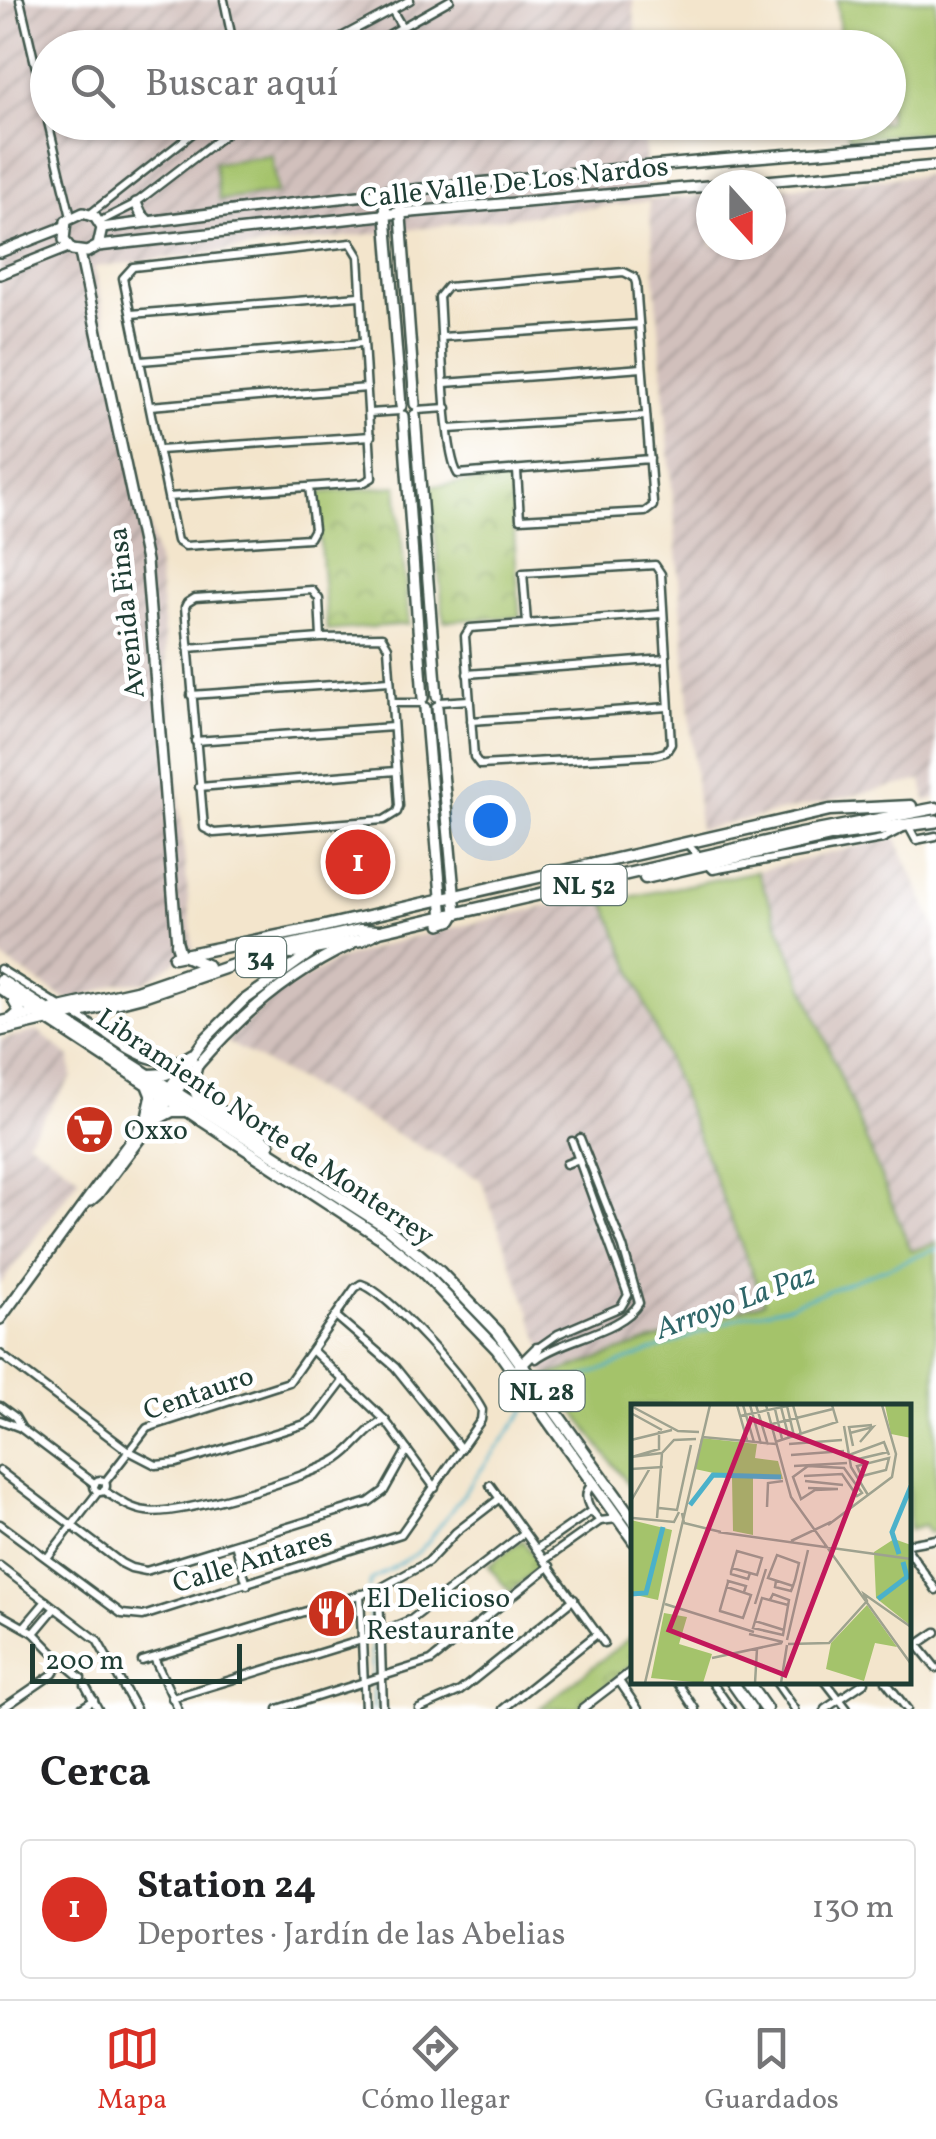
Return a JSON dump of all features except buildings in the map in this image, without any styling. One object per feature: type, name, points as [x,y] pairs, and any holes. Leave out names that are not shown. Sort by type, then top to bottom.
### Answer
[{"type":"highway","points":[[838,834],[936,812]]},
{"type":"main road","points":[[177,952],[212,951],[830,810],[936,812]]},
{"type":"main road","name":"NL 52","points":[[341,933],[448,920],[880,816],[936,812]]},
{"type":"main road","points":[[702,860],[698,852],[704,842],[753,827]]},
{"type":"main road","points":[[361,940],[702,860],[726,860],[838,834]]},
{"type":"main road","points":[[577,887],[591,866]]},
{"type":"main road","points":[[292,945],[312,929]]},
{"type":"main road","name":"NL 52","points":[[361,940],[380,931]]},
{"type":"main road","name":"34","points":[[55,1014],[208,966],[341,933]]},
{"type":"main road","name":"34","points":[[55,1014],[143,996],[236,964],[361,940]]},
{"type":"main road","points":[[177,952],[208,966]]},
{"type":"main road","points":[[165,981],[177,952]]},
{"type":"main road","name":"Libramiento Norte de Monterrey","points":[[0,980],[168,1094],[300,1170],[385,1226],[439,1270],[510,1347],[529,1360],[533,1379],[631,1518]]},
{"type":"main road","points":[[0,990],[55,1014]]},
{"type":"main road","points":[[0,990],[20,1009],[19,1014],[6,1021]]},
{"type":"main road","points":[[190,1067],[148,1078],[151,1118],[192,1108]]},
{"type":"main road","points":[[190,1067],[186,1093],[192,1108],[380,1237],[421,1270],[487,1336],[631,1537]]},
{"type":"main road","points":[[190,1067],[198,1096],[258,1135],[300,1170]]},
{"type":"main road","points":[[487,1336],[529,1360]]},
{"type":"main road","points":[[510,1347],[529,1360],[532,1397]]},
{"type":"main road","points":[[733,1684],[751,1709]]},
{"type":"main road","points":[[747,1684],[766,1709]]},
{"type":"street","points":[[20,0],[30,43]]},
{"type":"street","points":[[224,0],[230,30]]},
{"type":"street","points":[[355,30],[410,0]]},
{"type":"street","points":[[397,30],[450,0]]},
{"type":"street","points":[[392,10],[402,27]]},
{"type":"street","points":[[53,140],[71,217]]},
{"type":"street","points":[[0,252],[64,227],[71,217],[90,214],[184,140]]},
{"type":"street","points":[[64,227],[68,247],[80,252],[95,248],[101,225],[218,140]]},
{"type":"street","name":"Calle Valle De Los Nardos","points":[[101,225],[384,191],[936,142]]},
{"type":"street","name":"Calle Valle De Los Nardos","points":[[95,248],[386,214],[936,166]]},
{"type":"street","points":[[398,190],[454,895],[448,920]]},
{"type":"street","points":[[384,191],[440,898],[448,920]]},
{"type":"street","points":[[136,203],[149,222]]},
{"type":"street","points":[[90,214],[101,225]]},
{"type":"street","points":[[168,497],[309,487],[363,484],[372,478],[359,256],[351,243],[128,270],[123,278],[177,541],[185,546],[309,538],[314,529],[309,487]]},
{"type":"street","points":[[0,274],[68,247]]},
{"type":"street","name":"Avenida Finsa","points":[[88,282],[95,248]]},
{"type":"street","name":"Avenida Finsa","points":[[80,252],[146,562],[177,952]]},
{"type":"street","points":[[390,268],[403,267]]},
{"type":"street","points":[[517,471],[520,519],[650,510],[654,503],[634,277],[624,272],[448,287],[439,297],[454,470],[463,475],[650,459]]},
{"type":"street","points":[[391,286],[404,284]]},
{"type":"street","points":[[131,314],[359,296]]},
{"type":"street","points":[[442,336],[639,324]]},
{"type":"street","points":[[141,361],[362,343]]},
{"type":"street","points":[[445,383],[642,368]]},
{"type":"street","points":[[150,406],[367,388]]},
{"type":"street","points":[[401,411],[406,401],[416,410]]},
{"type":"street","points":[[370,413],[447,408]]},
{"type":"street","points":[[449,429],[646,416]]},
{"type":"street","points":[[159,450],[371,436]]},
{"type":"street","points":[[412,546],[425,545]]},
{"type":"street","points":[[413,563],[426,562]]},
{"type":"street","points":[[527,623],[523,573],[654,565],[661,574],[671,744],[666,752],[655,755],[477,763],[467,674],[467,632],[475,626],[527,623],[662,614]]},
{"type":"street","points":[[188,648],[382,637],[388,647],[398,812],[384,820],[214,833],[204,828],[191,696],[188,648],[186,603],[194,598],[312,590],[318,600],[321,638]]},
{"type":"street","points":[[467,674],[665,660]]},
{"type":"street","points":[[191,696],[390,681]]},
{"type":"street","points":[[423,703],[428,693],[438,702]]},
{"type":"street","points":[[392,703],[469,700]]},
{"type":"street","points":[[471,721],[668,707]]},
{"type":"street","points":[[195,740],[394,727]]},
{"type":"street","points":[[199,787],[396,772]]},
{"type":"street","points":[[434,804],[446,804]]},
{"type":"street","points":[[435,825],[448,824]]},
{"type":"street","points":[[686,843],[713,870],[720,870],[888,838],[905,827],[909,827],[916,840],[936,836]]},
{"type":"street","name":"NL 52","points":[[190,1067],[196,1049],[243,1002],[341,933]]},
{"type":"street","name":"NL 52","points":[[0,1320],[190,1067],[272,990],[300,970],[361,940]]},
{"type":"street","points":[[0,969],[55,1014],[151,1061],[179,1060],[196,1049]]},
{"type":"street","points":[[6,1021],[55,1014]]},
{"type":"street","points":[[0,1031],[55,1014]]},
{"type":"street","points":[[576,1139],[617,1231],[639,1303],[628,1317],[529,1360],[558,1334],[618,1310],[628,1295],[579,1159],[576,1139]]},
{"type":"street","points":[[566,1164],[579,1159]]},
{"type":"street","name":"Centauro","points":[[127,1450],[147,1428],[285,1385],[358,1285],[369,1286],[394,1308],[449,1366],[480,1404],[483,1414]]},
{"type":"street","points":[[337,1316],[395,1367],[462,1449]]},
{"type":"street","points":[[313,1351],[385,1420],[435,1488]]},
{"type":"street","points":[[0,1354],[127,1450],[145,1461],[166,1465],[304,1424],[316,1417],[344,1380]]},
{"type":"street","points":[[368,1430],[370,1405]]},
{"type":"street","points":[[0,1406],[22,1428]]},
{"type":"street","name":"Calle Antares","points":[[0,1524],[128,1617],[143,1616],[247,1586],[400,1534],[483,1414]]},
{"type":"street","points":[[0,1420],[22,1428],[101,1487],[144,1511],[175,1511],[324,1468],[385,1420]]},
{"type":"street","points":[[47,1559],[127,1450]]},
{"type":"street","points":[[0,1471],[121,1563],[138,1571],[369,1502],[384,1491],[407,1450]]},
{"type":"street","points":[[600,1520],[591,1511],[586,1495],[592,1484],[606,1483]]},
{"type":"street","points":[[490,1485],[604,1643]]},
{"type":"street","points":[[142,1661],[378,1589],[428,1562],[456,1532],[500,1498]]},
{"type":"street","points":[[278,1709],[409,1670],[436,1658],[584,1530],[600,1520],[618,1519],[622,1505]]},
{"type":"street","points":[[538,1548],[591,1511]]},
{"type":"street","points":[[577,1521],[584,1530]]},
{"type":"street","points":[[379,1633],[412,1619],[524,1533]]},
{"type":"street","points":[[911,1546],[936,1539]]},
{"type":"street","points":[[235,1544],[247,1586]]},
{"type":"street","points":[[911,1552],[936,1590]]},
{"type":"street","points":[[0,1566],[97,1640],[136,1709]]},
{"type":"street","points":[[378,1589],[383,1709]]},
{"type":"street","points":[[362,1593],[365,1709]]},
{"type":"street","points":[[419,1709],[460,1690],[574,1599]]},
{"type":"street","points":[[24,1627],[46,1601]]},
{"type":"street","points":[[34,1633],[54,1608]]},
{"type":"street","points":[[0,1614],[34,1633],[83,1682],[98,1709]]},
{"type":"street","points":[[911,1650],[936,1632]]},
{"type":"street","points":[[503,1709],[597,1634]]},
{"type":"street","points":[[911,1637],[936,1668]]},
{"type":"street","points":[[172,1698],[362,1640]]},
{"type":"street","points":[[154,1658],[178,1709]]},
{"type":"street","points":[[2,1709],[53,1674],[61,1661]]},
{"type":"street","points":[[582,1709],[631,1671]]},
{"type":"street","points":[[618,1681],[638,1709]]},
{"type":"street","points":[[677,1684],[695,1709]]},
{"type":"street","points":[[713,1684],[731,1709]]},
{"type":"street","points":[[777,1684],[796,1709]]},
{"type":"street","points":[[828,1684],[847,1709]]},
{"type":"street","points":[[825,1709],[862,1684]]},
{"type":"street","points":[[888,1684],[907,1709]]},
{"type":"street","points":[[80,1709],[94,1700]]},
{"type":"shaded area","points":[[0,0],[633,0],[636,30],[30,30],[30,140],[644,140],[649,200],[696,196],[696,260],[786,260],[786,188],[936,174],[936,798],[926,801],[922,780],[699,830],[649,201],[94,267],[158,566],[193,950],[145,982],[117,983],[71,1003],[0,957]]},
{"type":"shaded area","points":[[896,837],[936,928],[936,1243],[911,1252],[757,871]]},
{"type":"shaded area","points":[[602,894],[765,1302],[548,1376],[531,1361],[546,1357],[481,1180],[225,1041],[277,994],[335,961],[408,938]]},
{"type":"shaded area","points":[[38,1031],[70,1057],[72,1077],[27,1140],[80,1177],[0,1285],[0,1040]]},
{"type":"green space","points":[[837,0],[936,0],[936,132],[906,134],[906,30],[840,30]]},
{"type":"green space","points":[[272,156],[277,193],[219,200],[214,163]]},
{"type":"green space","points":[[510,478],[520,617],[444,621],[430,486]]},
{"type":"green space","points":[[397,486],[409,624],[327,631],[316,493]]},
{"type":"green space","points":[[757,871],[911,1251],[936,1243],[936,1531],[929,1533],[924,1526],[911,1529],[911,1404],[631,1404],[630,1487],[548,1376],[764,1302],[605,902]]},
{"type":"green space","points":[[522,1540],[541,1565],[510,1592],[488,1566]]},
{"type":"green space","points":[[631,1637],[631,1666],[577,1709],[539,1709]]},
{"type":"waterway","name":"Arroyo La Paz","points":[[547,1391],[743,1316],[785,1307],[936,1249]]},
{"type":"waterway","name":"Arroyo La Paz","points":[[369,1588],[371,1580],[416,1554],[427,1543],[529,1405]]},
{"type":"waterway","name":"Arroyo La Paz","points":[[369,1596],[374,1709]]},
{"type":"place","name":"Station 24","points":[[358,862]]},
{"type":"place","name":"Oxxo","points":[[89,1129]]},
{"type":"place","name":"El Delicioso Restaurante","points":[[331,1613]]}]
